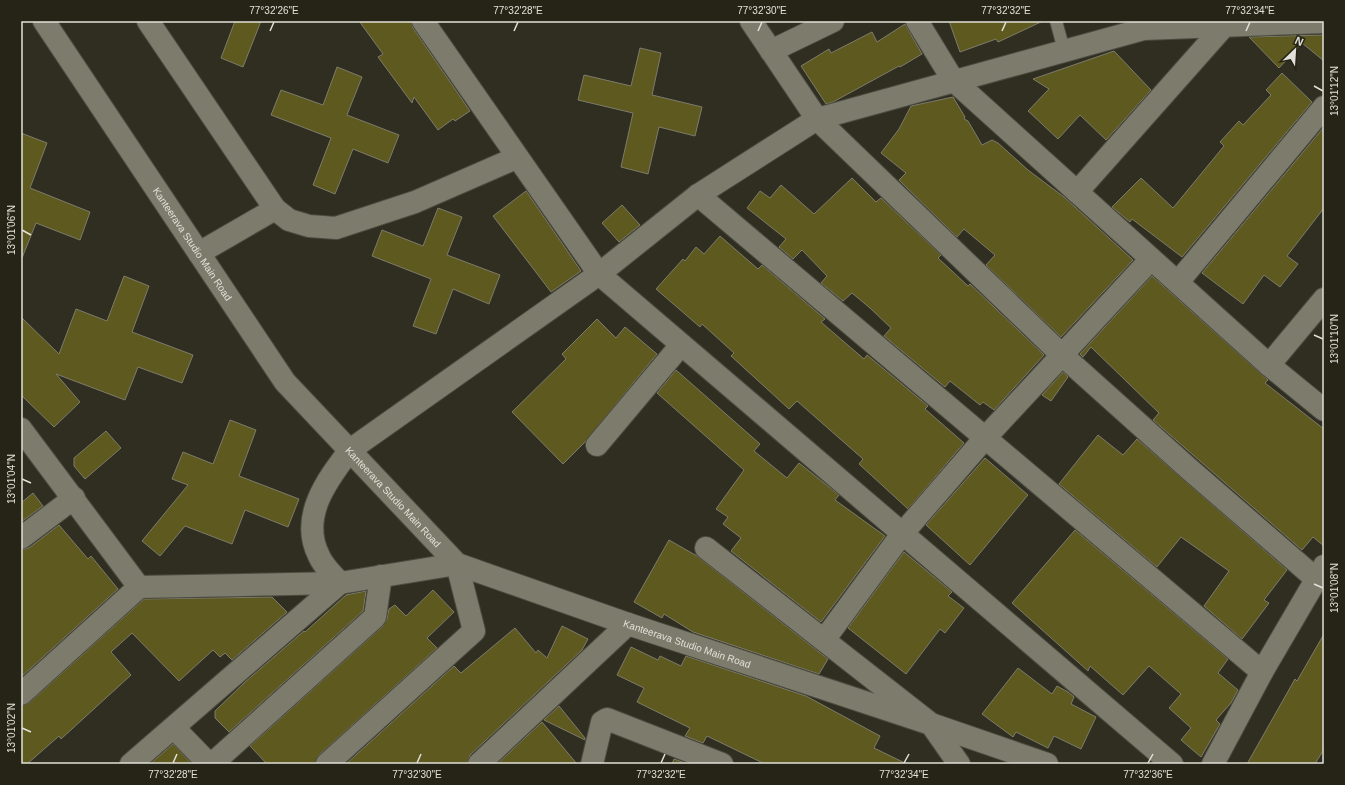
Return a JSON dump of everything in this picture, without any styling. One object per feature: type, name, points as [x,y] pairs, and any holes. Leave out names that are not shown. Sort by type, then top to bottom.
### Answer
[{"type":"street","name":"Kanteerava Studio Main Road","points":[[44,21],[285,382],[457,564],[628,624],[1047,764]]},
{"type":"street","points":[[148,21],[275,209],[289,220],[310,226],[336,228],[415,202],[516,158]]},
{"type":"street","points":[[423,21],[516,158],[598,274],[1172,764]]},
{"type":"street","points":[[751,21],[817,119],[1062,355],[1188,468],[1320,572],[1262,672],[1213,764]]},
{"type":"street","points":[[771,52],[833,21]]},
{"type":"street","points":[[918,21],[953,80],[1269,365],[1324,410]]},
{"type":"street","points":[[340,583],[319,557],[312,533],[314,512],[324,486],[350,450],[598,274],[698,195],[817,119],[953,80],[1144,29],[1324,22]]},
{"type":"street","points":[[1077,192],[1225,25]]},
{"type":"street","points":[[1178,282],[1324,107]]},
{"type":"street","points":[[698,195],[1262,672]]},
{"type":"street","points":[[199,253],[275,209]]},
{"type":"street","points":[[824,640],[902,534],[985,438],[1151,259]]},
{"type":"street","points":[[1269,365],[1324,299]]},
{"type":"street","points":[[597,445],[681,345]]},
{"type":"street","points":[[21,429],[139,587]]},
{"type":"street","points":[[21,538],[74,498]]},
{"type":"street","points":[[706,548],[931,724],[959,764]]},
{"type":"street","points":[[21,694],[139,587],[340,583],[457,564],[474,631],[327,764]]},
{"type":"street","points":[[174,728],[210,764],[375,617],[381,576]]},
{"type":"street","points":[[131,764],[340,583]]},
{"type":"street","points":[[479,764],[628,624]]},
{"type":"street","points":[[593,764],[602,722],[607,719],[722,764]]},
{"type":"lane","points":[[1056,21],[1064,50]]},
{"type":"building","points":[[235,21],[261,21],[243,67],[221,58]]},
{"type":"building","points":[[359,21],[411,21],[413,28],[470,111],[455,121],[453,119],[438,130],[414,97],[412,103],[378,57],[383,54]]},
{"type":"building","points":[[949,21],[1043,21],[998,42],[996,39],[960,52]]},
{"type":"building","points":[[905,24],[922,54],[833,102],[826,104],[801,66],[829,49],[831,53],[872,32],[877,42]]},
{"type":"building","points":[[1324,35],[1324,61],[1302,43],[1279,68],[1249,37]]},
{"type":"building","points":[[640,48],[661,53],[652,95],[702,107],[695,136],[659,127],[648,174],[621,167],[633,113],[578,100],[584,75],[631,86]]},
{"type":"building","points":[[1114,51],[1151,90],[1106,140],[1080,115],[1058,139],[1028,111],[1049,89],[1033,79]]},
{"type":"building","points":[[337,67],[362,77],[347,115],[399,135],[388,163],[353,149],[335,194],[313,185],[331,138],[271,115],[281,90],[323,105]]},
{"type":"building","points":[[1282,73],[1312,102],[1182,257],[1132,219],[1130,222],[1112,207],[1141,178],[1173,208],[1224,146],[1220,142],[1239,121],[1243,125],[1271,95],[1266,90]]},
{"type":"building","points":[[953,97],[965,117],[964,119],[968,121],[982,145],[992,140],[998,143],[1028,170],[1064,197],[1133,260],[1061,337],[986,265],[995,255],[964,229],[957,237],[899,180],[906,173],[881,153],[899,129],[911,106]]},
{"type":"building","points":[[1324,127],[1324,208],[1287,256],[1298,264],[1280,287],[1264,275],[1243,304],[1202,273]]},
{"type":"building","points":[[21,133],[47,143],[30,188],[90,212],[80,240],[36,223],[22,258],[21,258]]},
{"type":"building","points":[[852,178],[876,202],[881,198],[941,255],[938,258],[968,286],[970,284],[1044,355],[994,410],[983,402],[980,405],[950,381],[945,387],[884,336],[891,328],[870,308],[852,293],[843,301],[821,283],[827,276],[802,250],[793,259],[779,247],[786,239],[747,208],[760,191],[770,198],[781,185],[814,214]]},
{"type":"building","points":[[526,191],[581,271],[551,292],[493,216]]},
{"type":"building","points":[[622,205],[640,225],[619,242],[602,223]]},
{"type":"building","points":[[438,208],[462,217],[447,255],[500,275],[489,304],[453,289],[436,334],[413,326],[431,279],[372,256],[382,230],[423,246]]},
{"type":"building","points":[[720,236],[758,269],[762,265],[825,319],[821,322],[864,359],[867,355],[928,406],[925,409],[964,443],[908,509],[859,464],[863,459],[797,401],[789,409],[731,356],[734,353],[702,324],[700,327],[656,289],[683,259],[685,261],[696,247],[704,254]]},
{"type":"building","points":[[124,276],[149,286],[132,332],[193,355],[182,383],[138,367],[125,400],[56,374],[80,402],[54,427],[21,395],[21,317],[59,354],[76,309],[107,321]]},
{"type":"building","points":[[1152,276],[1268,380],[1265,383],[1324,429],[1324,546],[1313,537],[1302,550],[1153,420],[1159,413],[1091,347],[1083,357],[1080,354]]},
{"type":"building","points":[[597,319],[616,338],[625,327],[657,354],[585,442],[563,464],[512,412],[566,359],[562,354]]},
{"type":"building","points":[[676,370],[760,444],[754,451],[787,478],[799,463],[839,495],[835,500],[885,536],[821,622],[731,551],[741,538],[723,524],[728,517],[716,509],[744,470],[657,393]]},
{"type":"building","points":[[1063,372],[1068,377],[1051,401],[1042,395]]},
{"type":"building","points":[[230,420],[256,430],[239,476],[299,499],[288,527],[245,510],[232,544],[185,526],[160,556],[142,541],[188,485],[172,479],[183,452],[213,464]]},
{"type":"building","points":[[106,431],[121,448],[85,479],[74,466],[74,458]]},
{"type":"building","points":[[1098,435],[1123,455],[1137,439],[1287,570],[1264,600],[1269,603],[1242,639],[1204,606],[1229,571],[1181,537],[1157,567],[1059,484]]},
{"type":"building","points":[[985,458],[1028,495],[970,565],[926,525]]},
{"type":"building","points":[[33,493],[43,506],[21,522],[21,503]]},
{"type":"building","points":[[59,525],[88,559],[91,556],[118,589],[21,677],[21,550],[29,548]]},
{"type":"building","points":[[1075,530],[1228,659],[1218,673],[1238,690],[1231,703],[1216,720],[1220,724],[1201,757],[1181,740],[1191,728],[1169,708],[1181,694],[1149,666],[1123,695],[1090,666],[1088,671],[1012,603]]},
{"type":"building","points":[[669,540],[697,556],[828,659],[819,674],[693,632],[664,614],[662,618],[634,602]]},
{"type":"building","points":[[904,552],[952,592],[948,596],[964,608],[945,633],[940,629],[906,674],[848,628]]},
{"type":"building","points":[[433,590],[454,612],[427,638],[437,648],[319,755],[315,764],[267,764],[250,746],[383,626],[387,619],[389,609],[395,605],[406,616]]},
{"type":"building","points":[[366,591],[363,611],[229,732],[215,718],[215,711],[245,682],[304,631],[305,632],[346,595]]},
{"type":"building","points":[[272,597],[287,612],[232,660],[225,653],[220,657],[213,650],[179,681],[132,633],[111,652],[131,675],[61,739],[59,736],[27,764],[21,764],[21,706],[29,703],[144,599]]},
{"type":"building","points":[[562,626],[588,639],[582,650],[470,755],[467,764],[346,764],[454,666],[461,673],[515,628],[536,653],[538,650],[547,658]]},
{"type":"building","points":[[1324,634],[1324,749],[1315,764],[1247,764],[1295,679],[1297,681]]},
{"type":"building","points":[[631,647],[658,660],[660,656],[681,666],[686,656],[806,696],[880,736],[874,748],[907,764],[765,764],[707,736],[703,743],[685,736],[690,728],[637,702],[644,688],[617,675]]},
{"type":"building","points":[[1018,668],[1052,694],[1057,686],[1068,692],[1074,697],[1071,704],[1096,717],[1081,749],[1054,736],[1048,748],[1016,732],[1013,737],[982,714]]},
{"type":"building","points":[[559,706],[585,738],[585,740],[544,720]]},
{"type":"building","points":[[542,722],[577,764],[497,764]]},
{"type":"building","points":[[173,744],[192,764],[150,764]]},
{"type":"building","points":[[674,759],[688,764],[672,764]]}]
